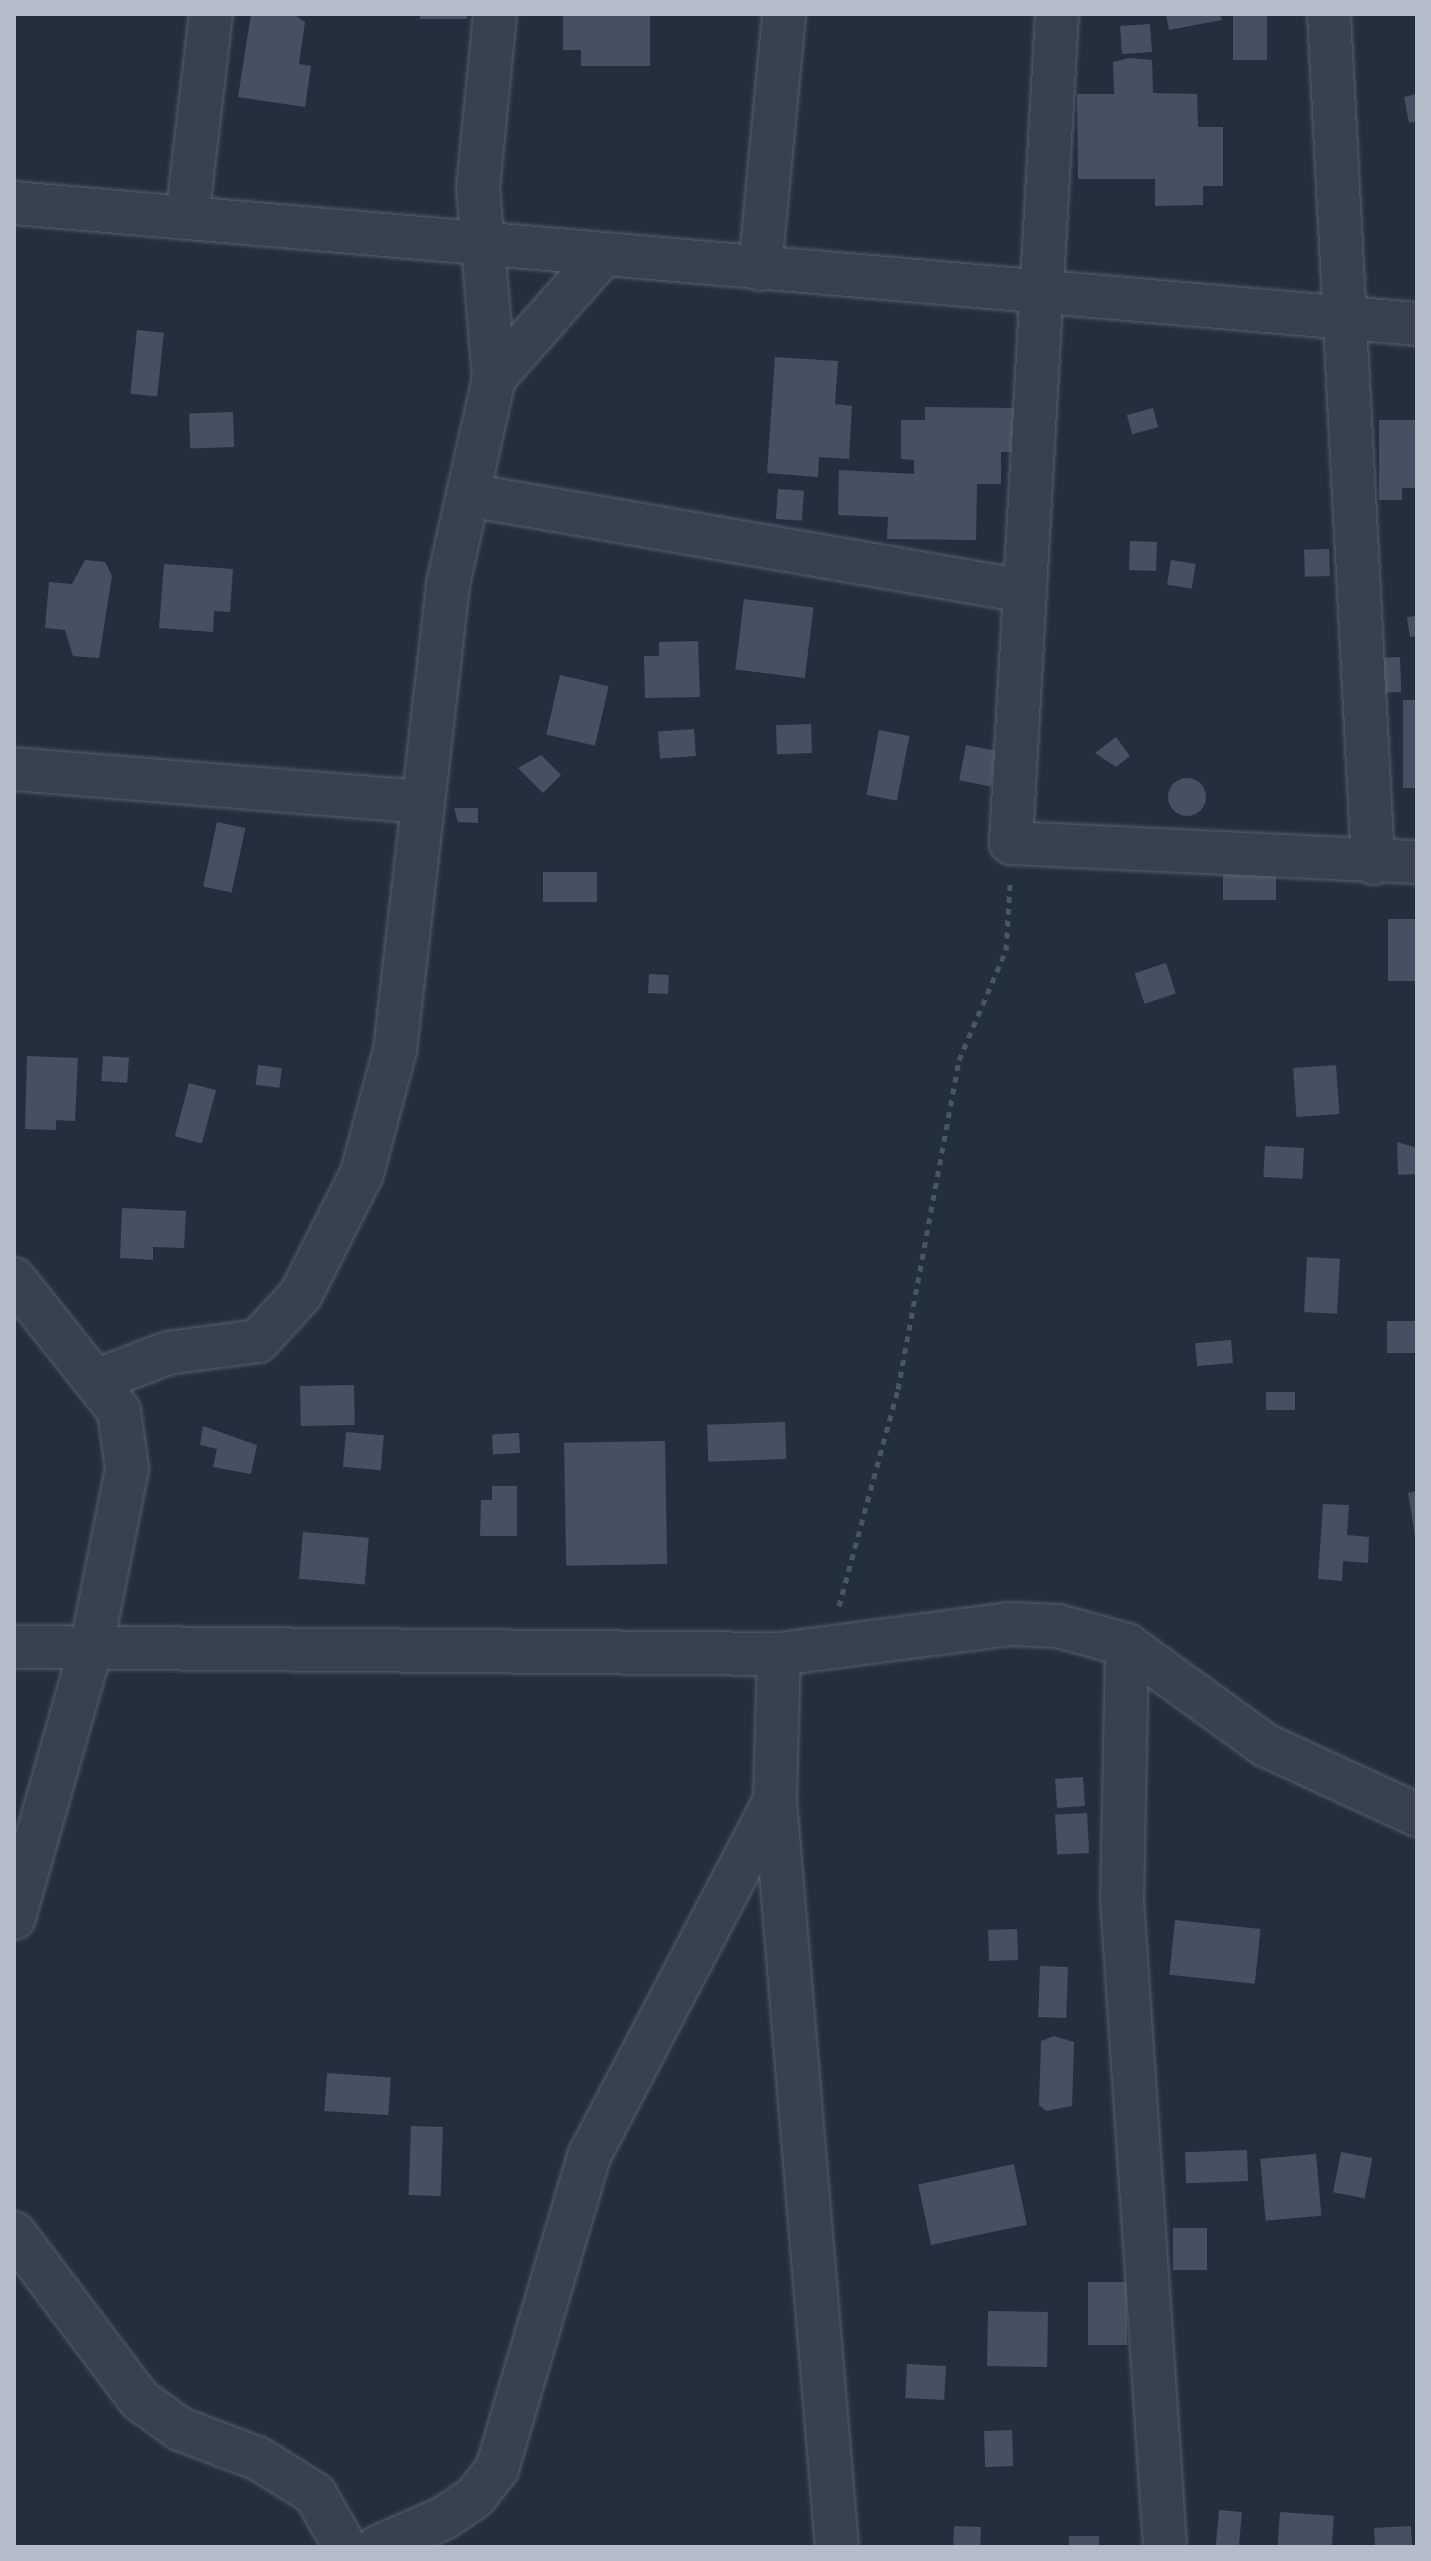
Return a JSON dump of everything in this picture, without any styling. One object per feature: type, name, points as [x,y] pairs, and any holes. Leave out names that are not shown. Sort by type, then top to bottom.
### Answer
[{"type":"street","points":[[187,218],[211,14]]},
{"type":"street","points":[[100,1379],[168,1353],[258,1341],[301,1294],[362,1173],[395,1050],[420,802],[448,584],[494,378],[478,188],[495,14]]},
{"type":"street","points":[[760,269],[784,14]]},
{"type":"street","points":[[1057,14],[1038,295],[1011,843],[1373,863],[1417,862]]},
{"type":"street","points":[[1329,14],[1349,319],[1373,863]]},
{"type":"street","points":[[14,203],[481,247],[1417,324]]},
{"type":"street","points":[[494,378],[603,255]]},
{"type":"street","points":[[468,495],[1024,591]]},
{"type":"street","points":[[14,769],[420,802]]},
{"type":"street","points":[[14,1279],[100,1379],[119,1411],[127,1469],[92,1644],[14,1918]]},
{"type":"street","points":[[14,1647],[92,1644],[779,1654],[826,1652],[1009,1624],[1058,1626],[1127,1645],[1265,1745],[1417,1815]]},
{"type":"street","points":[[1127,1645],[1122,1899],[1165,2547]]},
{"type":"street","points":[[779,1654],[775,1800],[837,2547]]},
{"type":"street","points":[[378,2547],[444,2518],[475,2497],[497,2469],[589,2156],[775,1800]]},
{"type":"street","points":[[14,2233],[140,2400],[180,2429],[259,2459],[315,2494],[345,2547]]},
{"type":"path","points":[[826,1652],[898,1389],[959,1060],[1006,950],[1011,843]]},
{"type":"building","points":[[251,14],[293,14],[305,22],[299,64],[311,66],[305,107],[238,97]]},
{"type":"building","points":[[420,14],[467,14],[467,19],[420,19]]},
{"type":"building","points":[[563,14],[650,14],[650,66],[581,66],[581,50],[563,50]]},
{"type":"building","points":[[1166,14],[1220,14],[1222,20],[1169,30]]},
{"type":"building","points":[[1233,15],[1267,15],[1267,60],[1233,60]]},
{"type":"building","points":[[1150,24],[1152,52],[1122,54],[1120,26]]},
{"type":"building","points":[[1129,58],[1152,60],[1153,93],[1197,94],[1198,127],[1223,127],[1223,186],[1203,186],[1203,205],[1155,206],[1155,179],[1078,179],[1077,94],[1114,94],[1113,62]]},
{"type":"building","points":[[1417,94],[1417,121],[1409,123],[1404,97]]},
{"type":"building","points":[[137,330],[164,333],[157,396],[130,394]]},
{"type":"building","points":[[775,357],[838,361],[835,404],[852,406],[849,459],[819,457],[818,477],[767,473]]},
{"type":"building","points":[[925,407],[1014,408],[1014,452],[1001,452],[1001,484],[977,484],[976,540],[887,539],[888,517],[838,515],[839,470],[914,474],[914,460],[901,459],[901,420],[925,420]]},
{"type":"building","points":[[1153,408],[1158,427],[1132,434],[1127,415]]},
{"type":"building","points":[[233,412],[234,447],[190,449],[189,414]]},
{"type":"building","points":[[1379,420],[1417,420],[1417,488],[1402,488],[1402,500],[1379,500]]},
{"type":"building","points":[[778,489],[804,491],[802,521],[776,519]]},
{"type":"building","points":[[1130,541],[1157,542],[1156,571],[1129,570]]},
{"type":"building","points":[[1329,549],[1330,576],[1305,577],[1304,550]]},
{"type":"building","points":[[85,560],[105,562],[112,576],[99,658],[73,656],[65,630],[45,628],[49,582],[72,584]]},
{"type":"building","points":[[1171,560],[1196,564],[1192,589],[1167,585]]},
{"type":"building","points":[[164,564],[233,569],[230,612],[214,611],[213,632],[159,628]]},
{"type":"building","points":[[744,599],[813,608],[805,678],[735,669]]},
{"type":"building","points":[[1417,616],[1417,636],[1410,637],[1407,617]]},
{"type":"building","points":[[698,641],[700,697],[645,698],[644,656],[659,656],[659,642]]},
{"type":"building","points":[[1400,657],[1401,692],[1381,693],[1380,658]]},
{"type":"building","points":[[560,675],[609,686],[595,746],[546,734]]},
{"type":"building","points":[[1403,700],[1417,700],[1417,788],[1403,788]]},
{"type":"building","points":[[811,724],[812,753],[777,754],[776,725]]},
{"type":"building","points":[[694,729],[696,756],[660,758],[658,732]]},
{"type":"building","points":[[879,730],[909,736],[897,801],[866,795]]},
{"type":"building","points":[[1116,737],[1130,756],[1116,767],[1095,753]]},
{"type":"building","points":[[966,745],[997,751],[991,786],[959,780]]},
{"type":"building","points":[[541,755],[561,775],[543,793],[518,768]]},
{"type":"building","points":[[1187,778],[1200,784],[1206,797],[1200,810],[1187,816],[1174,810],[1168,797],[1174,784]]},
{"type":"building","points":[[454,808],[478,808],[478,823],[458,822]]},
{"type":"building","points":[[217,822],[245,828],[232,893],[203,887]]},
{"type":"building","points":[[1223,869],[1276,869],[1276,900],[1223,900]]},
{"type":"building","points":[[543,872],[597,872],[597,902],[543,902]]},
{"type":"building","points":[[1388,919],[1417,919],[1417,981],[1388,981]]},
{"type":"building","points":[[1166,963],[1176,993],[1145,1004],[1135,973]]},
{"type":"building","points":[[649,974],[669,975],[668,994],[648,993]]},
{"type":"building","points":[[27,1056],[78,1058],[75,1121],[56,1120],[56,1130],[25,1129]]},
{"type":"building","points":[[103,1056],[129,1058],[127,1083],[101,1081]]},
{"type":"building","points":[[258,1065],[282,1068],[279,1088],[256,1085]]},
{"type":"building","points":[[1336,1065],[1339,1114],[1297,1117],[1293,1068]]},
{"type":"building","points":[[189,1083],[216,1090],[202,1143],[175,1136]]},
{"type":"building","points":[[1397,1142],[1417,1148],[1417,1174],[1398,1175]]},
{"type":"building","points":[[1265,1146],[1304,1148],[1302,1179],[1263,1177]]},
{"type":"building","points":[[122,1208],[186,1211],[184,1248],[153,1247],[153,1260],[120,1258]]},
{"type":"building","points":[[1307,1257],[1340,1259],[1337,1314],[1304,1312]]},
{"type":"building","points":[[1387,1321],[1417,1321],[1417,1353],[1387,1353]]},
{"type":"building","points":[[1231,1340],[1233,1363],[1197,1366],[1195,1343]]},
{"type":"building","points":[[354,1385],[355,1425],[301,1426],[300,1386]]},
{"type":"building","points":[[1266,1392],[1295,1392],[1295,1410],[1266,1410]]},
{"type":"building","points":[[785,1422],[786,1459],[708,1462],[707,1425]]},
{"type":"building","points":[[203,1426],[257,1445],[251,1474],[213,1467],[217,1449],[200,1445]]},
{"type":"building","points":[[346,1432],[384,1435],[381,1470],[343,1467]]},
{"type":"building","points":[[519,1433],[520,1453],[493,1454],[492,1434]]},
{"type":"building","points":[[665,1441],[667,1564],[566,1566],[564,1443]]},
{"type":"building","points":[[492,1486],[517,1486],[517,1536],[480,1536],[481,1500],[492,1500]]},
{"type":"building","points":[[1417,1491],[1417,1535],[1415,1535],[1408,1493]]},
{"type":"building","points":[[1323,1504],[1349,1505],[1347,1535],[1369,1537],[1368,1563],[1343,1561],[1342,1581],[1318,1579]]},
{"type":"building","points":[[303,1532],[369,1538],[365,1585],[299,1579]]},
{"type":"building","points":[[1083,1777],[1085,1806],[1057,1808],[1055,1779]]},
{"type":"building","points":[[1087,1813],[1089,1853],[1057,1855],[1055,1815]]},
{"type":"building","points":[[1175,1920],[1261,1929],[1255,1984],[1169,1975]]},
{"type":"building","points":[[1017,1929],[1018,1960],[989,1961],[988,1930]]},
{"type":"building","points":[[1040,1966],[1068,1967],[1066,2018],[1038,2017]]},
{"type":"building","points":[[1054,2036],[1074,2042],[1072,2106],[1046,2111],[1039,2105],[1041,2041]]},
{"type":"building","points":[[327,2073],[391,2077],[388,2115],[324,2111]]},
{"type":"building","points":[[411,2126],[443,2127],[441,2196],[409,2195]]},
{"type":"building","points":[[1247,2150],[1248,2181],[1186,2183],[1185,2152]]},
{"type":"building","points":[[1341,2152],[1372,2158],[1365,2198],[1333,2192]]},
{"type":"building","points":[[1316,2154],[1321,2216],[1266,2221],[1260,2159]]},
{"type":"building","points":[[1014,2164],[1027,2225],[931,2245],[918,2184]]},
{"type":"building","points":[[1173,2228],[1207,2228],[1207,2270],[1173,2270]]},
{"type":"building","points":[[1088,2282],[1127,2282],[1127,2345],[1088,2345]]},
{"type":"building","points":[[988,2311],[1048,2312],[1047,2367],[987,2366]]},
{"type":"building","points":[[907,2364],[946,2366],[944,2400],[905,2398]]},
{"type":"building","points":[[1012,2430],[1013,2466],[985,2467],[984,2431]]},
{"type":"building","points":[[1219,2510],[1242,2512],[1239,2547],[1216,2547]]},
{"type":"building","points":[[1280,2512],[1334,2516],[1332,2547],[1278,2547]]},
{"type":"building","points":[[954,2526],[981,2527],[980,2547],[953,2547]]},
{"type":"building","points":[[1411,2526],[1412,2547],[1375,2547],[1374,2528]]},
{"type":"building","points":[[1069,2536],[1099,2536],[1099,2547],[1069,2547]]}]
